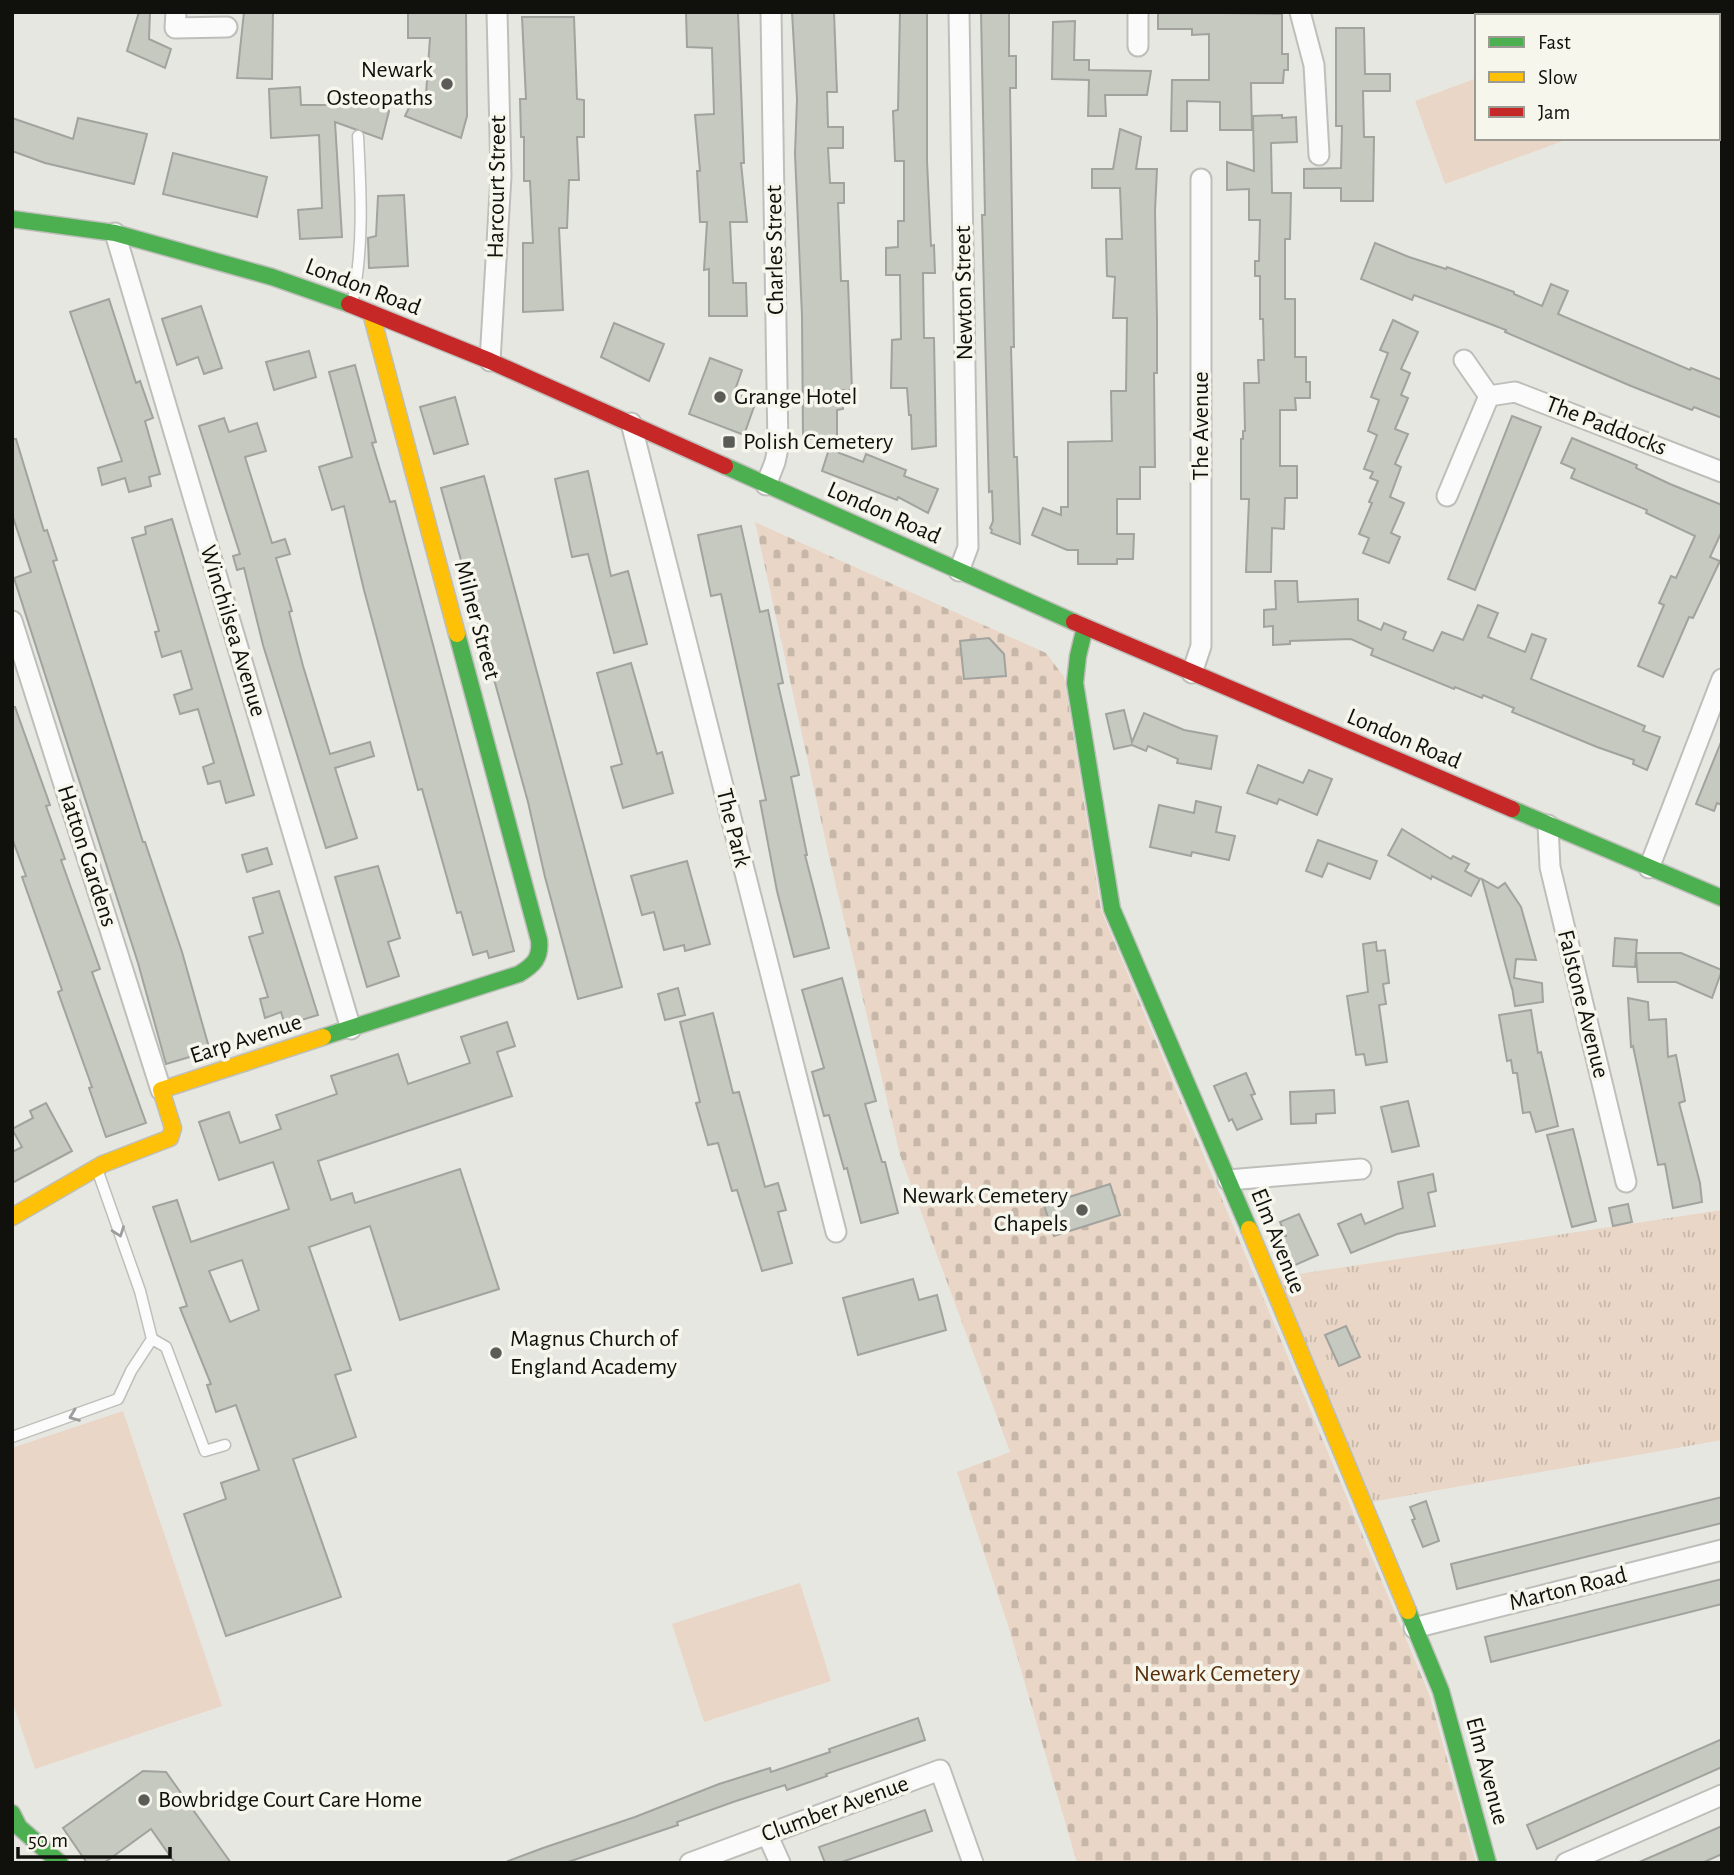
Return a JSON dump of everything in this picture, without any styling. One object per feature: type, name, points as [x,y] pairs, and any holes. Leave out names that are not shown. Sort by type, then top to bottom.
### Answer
[{"type":"street","points":[[176,12],[175,28],[227,27]]},
{"type":"street","name":"Harcourt Street","points":[[490,361],[501,176],[497,12]]},
{"type":"street","name":"Charles Street","points":[[766,485],[778,447],[771,12]]},
{"type":"street","name":"Newton Street","points":[[959,12],[968,547],[959,571]]},
{"type":"street","points":[[1138,12],[1138,46]]},
{"type":"street","points":[[1300,12],[1314,65],[1319,155]]},
{"type":"street","name":"The Avenue","points":[[1192,673],[1201,646],[1201,179]]},
{"type":"street","name":"London Road","points":[[12,219],[115,233],[272,277],[352,305],[490,361],[1192,673],[1722,898]]},
{"type":"street","name":"Winchilsea Avenue","points":[[115,233],[351,1028]]},
{"type":"street","name":"Milner Street","points":[[372,313],[539,940]]},
{"type":"street","points":[[1447,496],[1489,396],[1464,360]]},
{"type":"street","name":"The Paddocks","points":[[1489,396],[1515,392],[1722,472]]},
{"type":"street","name":"The Park","points":[[631,423],[836,1232]]},
{"type":"street","name":"Hatton Gardens","points":[[12,621],[161,1090]]},
{"type":"street","name":"Elm Avenue","points":[[1085,626],[1075,683],[1112,909],[1441,1691],[1488,1863]]},
{"type":"street","points":[[1649,868],[1722,679]]},
{"type":"street","name":"Falstone Avenue","points":[[1548,825],[1550,867],[1626,1182]]},
{"type":"street","name":"Earp Avenue","points":[[161,1090],[519,974],[534,965],[541,953],[539,940]]},
{"type":"street","points":[[12,1217],[97,1168],[170,1139],[173,1128],[161,1090]]},
{"type":"street","points":[[1228,1180],[1361,1169]]},
{"type":"street","name":"Marton Road","points":[[1413,1628],[1722,1550]]},
{"type":"street","name":"Clumber Avenue","points":[[690,1863],[940,1770],[973,1863]]},
{"type":"street","points":[[1566,1863],[1722,1795]]},
{"type":"street","points":[[15,1824],[60,1863]]},
{"type":"street","points":[[767,1835],[780,1863]]},
{"type":"lane","points":[[352,305],[359,271],[361,206],[358,136]]},
{"type":"lane","points":[[97,1168],[140,1291],[152,1339],[166,1347],[205,1451],[225,1445]]},
{"type":"lane","points":[[12,1437],[118,1399],[131,1371],[152,1339]]},
{"type":"green space","points":[[1475,79],[1475,140],[1566,140],[1445,184],[1415,101]]},
{"type":"green space","name":"Newark Cemetery","points":[[755,522],[1046,653],[1064,677],[1101,910],[1429,1694],[1476,1863],[1077,1863],[1008,1625],[957,1472],[1010,1452],[900,1155],[828,852]]},
{"type":"green space","points":[[1722,1210],[1722,1440],[1371,1502],[1279,1277]]},
{"type":"green space","points":[[123,1411],[222,1706],[35,1769],[12,1701],[12,1448]]},
{"type":"green space","points":[[800,1583],[831,1681],[704,1722],[672,1624]]},
{"type":"building","points":[[139,12],[150,12],[149,39],[171,49],[165,68],[127,51]]},
{"type":"building","points":[[244,12],[273,12],[272,79],[237,78]]},
{"type":"building","points":[[408,12],[466,12],[467,116],[461,138],[405,116],[417,91],[426,94],[430,38],[408,38]]},
{"type":"building","points":[[686,12],[738,12],[744,163],[741,163],[747,222],[730,222],[733,283],[746,283],[747,316],[709,316],[709,269],[704,270],[707,222],[700,222],[697,171],[700,171],[695,115],[714,114],[712,48],[687,47]]},
{"type":"building","points":[[792,12],[834,12],[837,92],[827,92],[828,127],[843,127],[843,148],[828,148],[830,183],[844,183],[844,203],[838,203],[841,281],[848,281],[852,390],[843,390],[843,409],[837,410],[837,438],[803,439],[802,316],[795,154],[797,99]]},
{"type":"building","points":[[900,12],[927,12],[927,161],[935,273],[923,273],[924,338],[934,338],[936,446],[912,449],[907,388],[891,388],[892,340],[901,339],[900,275],[886,275],[886,248],[898,247],[898,221],[904,221],[904,161],[895,161],[893,111],[898,110]]},
{"type":"building","points":[[981,12],[1009,12],[1009,56],[1016,56],[1016,88],[1010,88],[1014,347],[1011,347],[1020,544],[991,533],[990,528],[993,521],[992,491],[989,492],[982,215],[985,215]]},
{"type":"building","points":[[1158,12],[1282,14],[1282,54],[1288,54],[1288,70],[1284,70],[1283,83],[1251,83],[1252,130],[1220,130],[1220,102],[1187,101],[1187,131],[1171,131],[1172,80],[1209,80],[1209,34],[1192,35],[1192,29],[1158,29]]},
{"type":"building","points":[[522,17],[574,17],[577,99],[584,100],[584,137],[577,137],[579,180],[569,180],[567,228],[559,228],[563,310],[523,312],[523,243],[533,243],[530,181],[524,181],[524,137],[521,137],[520,99],[526,99]]},
{"type":"building","points":[[1075,21],[1074,60],[1089,60],[1089,70],[1151,71],[1147,95],[1105,95],[1106,116],[1088,116],[1089,80],[1052,79],[1053,22]]},
{"type":"building","points":[[1336,28],[1364,28],[1365,74],[1390,74],[1390,91],[1363,91],[1364,137],[1374,137],[1373,201],[1341,201],[1341,188],[1304,188],[1304,169],[1341,168],[1342,126],[1336,126]]},
{"type":"building","points":[[300,87],[301,105],[337,105],[336,91],[389,111],[382,139],[335,122],[342,237],[300,239],[298,210],[322,208],[319,135],[271,138],[269,89]]},
{"type":"building","points":[[1282,115],[1282,118],[1296,117],[1297,142],[1271,143],[1272,193],[1291,193],[1290,239],[1285,239],[1285,299],[1295,299],[1295,357],[1306,357],[1306,382],[1310,382],[1310,398],[1295,398],[1296,410],[1280,410],[1280,466],[1297,466],[1297,498],[1285,498],[1284,529],[1272,528],[1271,572],[1246,572],[1249,499],[1241,499],[1241,439],[1245,431],[1244,383],[1259,383],[1258,360],[1264,360],[1260,276],[1255,276],[1255,261],[1259,261],[1260,220],[1249,220],[1249,189],[1227,190],[1227,162],[1254,171],[1253,116]]},
{"type":"building","points":[[12,118],[73,139],[78,118],[147,134],[134,184],[45,163],[12,151]]},
{"type":"building","points":[[1120,129],[1141,137],[1136,169],[1157,169],[1155,467],[1140,467],[1140,499],[1117,499],[1117,534],[1134,534],[1133,559],[1117,559],[1117,564],[1078,564],[1078,550],[1067,550],[1032,535],[1043,508],[1061,515],[1061,507],[1068,507],[1068,442],[1112,441],[1111,391],[1126,391],[1127,318],[1113,318],[1115,277],[1107,276],[1106,239],[1122,239],[1120,188],[1092,188],[1092,169],[1113,169]]},
{"type":"building","points":[[173,153],[267,177],[257,217],[163,194]]},
{"type":"building","points":[[404,195],[408,266],[369,268],[368,238],[376,236],[378,196]]},
{"type":"building","points":[[1375,243],[1409,257],[1485,281],[1542,306],[1551,284],[1568,291],[1558,314],[1690,370],[1691,368],[1722,380],[1722,418],[1694,407],[1692,410],[1631,386],[1505,332],[1506,330],[1414,295],[1412,300],[1361,279]]},
{"type":"building","points":[[109,299],[136,383],[140,381],[153,418],[145,421],[160,474],[149,477],[151,486],[129,492],[125,478],[102,485],[98,468],[122,461],[70,312]]},
{"type":"building","points":[[201,306],[222,368],[204,374],[198,357],[177,365],[162,319]]},
{"type":"building","points":[[1393,320],[1418,332],[1401,369],[1410,373],[1401,395],[1408,398],[1395,429],[1408,434],[1395,464],[1401,467],[1390,497],[1404,503],[1391,533],[1400,537],[1389,563],[1363,553],[1369,538],[1359,534],[1378,481],[1370,478],[1373,472],[1364,469],[1377,435],[1368,431],[1379,400],[1371,397],[1388,353],[1380,350]]},
{"type":"building","points":[[614,323],[664,344],[649,381],[601,357]]},
{"type":"building","points":[[309,351],[316,377],[274,390],[266,362]]},
{"type":"building","name":"Grange Hotel","points":[[710,358],[742,370],[734,393],[756,401],[744,435],[689,414]]},
{"type":"building","points":[[355,365],[376,442],[372,443],[390,502],[395,501],[514,951],[489,958],[487,951],[473,955],[461,912],[457,913],[422,789],[418,790],[344,506],[332,510],[319,467],[352,457],[329,372]]},
{"type":"building","points":[[455,397],[468,444],[434,454],[420,407]]},
{"type":"building","points":[[1512,416],[1541,427],[1475,590],[1448,579]]},
{"type":"building","points":[[224,418],[229,432],[257,423],[266,451],[245,457],[272,543],[285,539],[290,554],[276,558],[292,611],[289,612],[303,666],[330,754],[370,742],[374,756],[335,768],[357,838],[326,848],[263,645],[244,568],[237,570],[233,556],[240,554],[199,426]]},
{"type":"building","points":[[1572,438],[1722,505],[1722,531],[1710,557],[1720,561],[1693,618],[1689,617],[1663,677],[1638,666],[1664,605],[1659,603],[1671,576],[1676,578],[1695,536],[1646,513],[1647,510],[1571,478],[1575,469],[1561,463]]},
{"type":"building","points":[[12,439],[16,439],[44,531],[47,530],[57,560],[53,561],[143,842],[182,952],[210,1051],[166,1064],[138,963],[14,578],[31,572],[12,514]]},
{"type":"building","points":[[829,449],[863,462],[866,454],[906,470],[904,476],[938,489],[928,513],[898,497],[897,500],[822,471]]},
{"type":"building","points":[[588,471],[611,576],[628,571],[647,644],[614,653],[588,554],[572,557],[555,479]]},
{"type":"building","points":[[484,476],[622,987],[578,999],[528,802],[441,488]]},
{"type":"building","points":[[172,519],[254,795],[226,803],[220,781],[208,784],[203,767],[214,763],[198,709],[180,714],[174,695],[192,689],[181,651],[162,657],[155,632],[159,631],[132,538],[146,534],[145,527]]},
{"type":"building","points":[[741,526],[760,612],[768,610],[783,683],[778,684],[799,775],[791,777],[805,855],[829,948],[794,957],[777,891],[760,801],[766,800],[721,594],[711,596],[698,535]]},
{"type":"building","points":[[1275,581],[1297,581],[1298,602],[1358,599],[1358,620],[1381,630],[1384,623],[1406,632],[1403,639],[1433,651],[1442,632],[1463,640],[1478,605],[1498,613],[1488,637],[1525,652],[1532,634],[1546,639],[1531,679],[1645,726],[1643,731],[1660,737],[1647,770],[1633,764],[1634,760],[1512,712],[1514,708],[1483,695],[1482,698],[1455,687],[1454,689],[1371,655],[1373,649],[1351,639],[1290,641],[1290,644],[1273,645],[1273,626],[1264,627],[1264,610],[1276,609]]},
{"type":"building","points":[[989,638],[1004,654],[1006,676],[964,679],[960,641]]},
{"type":"building","points":[[631,663],[657,754],[662,752],[673,793],[623,808],[611,767],[622,764],[597,673]]},
{"type":"building","points":[[12,707],[15,707],[50,805],[46,806],[65,859],[61,860],[100,969],[92,972],[146,1123],[106,1137],[89,1088],[92,1087],[58,992],[62,990],[22,877],[26,876],[12,838]]},
{"type":"building","points":[[1124,710],[1132,742],[1144,713],[1184,730],[1217,736],[1211,769],[1177,763],[1178,759],[1148,746],[1146,751],[1132,745],[1114,749],[1106,714]]},
{"type":"building","points":[[1721,742],[1722,805],[1717,803],[1714,811],[1696,804]]},
{"type":"building","points":[[1258,765],[1303,783],[1309,770],[1332,779],[1317,815],[1279,799],[1277,804],[1247,793]]},
{"type":"building","points":[[1196,801],[1221,807],[1216,832],[1235,836],[1229,860],[1192,852],[1191,856],[1150,847],[1159,805],[1194,813]]},
{"type":"building","points":[[1402,829],[1451,859],[1453,856],[1469,864],[1465,871],[1480,879],[1471,896],[1432,876],[1431,879],[1388,855]]},
{"type":"building","points":[[1318,840],[1377,861],[1370,879],[1328,863],[1322,877],[1306,871]]},
{"type":"building","points":[[267,848],[272,864],[247,872],[242,855]]},
{"type":"building","points":[[687,861],[710,944],[685,951],[684,945],[664,950],[654,912],[642,915],[631,876]]},
{"type":"building","points":[[378,866],[400,938],[388,942],[399,976],[367,987],[335,877]]},
{"type":"building","points":[[1482,879],[1498,888],[1505,883],[1521,907],[1536,960],[1516,959],[1514,978],[1542,983],[1543,1002],[1515,1006]]},
{"type":"building","points":[[279,891],[318,1015],[285,1025],[281,1012],[265,1018],[260,999],[268,997],[249,937],[263,933],[253,898]]},
{"type":"building","points":[[1615,938],[1637,940],[1636,953],[1681,953],[1722,970],[1712,998],[1676,982],[1638,982],[1636,954],[1635,967],[1613,966]]},
{"type":"building","points":[[1376,942],[1377,951],[1385,950],[1389,983],[1383,984],[1386,1004],[1379,1005],[1387,1062],[1366,1065],[1364,1054],[1356,1055],[1347,996],[1368,992],[1363,944]]},
{"type":"building","points":[[842,978],[876,1101],[865,1104],[882,1162],[885,1162],[898,1213],[861,1223],[847,1168],[844,1169],[829,1115],[824,1116],[812,1072],[824,1068],[802,990]]},
{"type":"building","points":[[678,988],[685,1015],[665,1020],[658,994]]},
{"type":"building","points":[[1628,998],[1648,1002],[1649,1020],[1666,1019],[1668,1057],[1676,1055],[1685,1101],[1679,1103],[1700,1183],[1702,1202],[1673,1208],[1665,1164],[1658,1165],[1633,1046],[1631,1047]]},
{"type":"building","points":[[1531,1010],[1538,1053],[1541,1052],[1558,1126],[1536,1132],[1530,1112],[1523,1113],[1517,1073],[1513,1073],[1511,1060],[1507,1061],[1499,1015]]},
{"type":"building","points":[[713,1013],[733,1093],[739,1092],[765,1187],[778,1183],[786,1210],[778,1212],[792,1263],[762,1271],[737,1190],[732,1191],[718,1143],[708,1145],[696,1103],[700,1102],[680,1022]]},
{"type":"building","points":[[507,1022],[515,1046],[497,1052],[512,1096],[318,1161],[331,1200],[352,1193],[355,1203],[460,1169],[499,1289],[400,1320],[370,1226],[309,1247],[351,1370],[335,1375],[356,1437],[293,1459],[341,1597],[226,1636],[184,1514],[226,1499],[221,1483],[259,1470],[236,1405],[216,1412],[207,1385],[211,1384],[180,1308],[187,1306],[153,1207],[177,1200],[191,1242],[289,1209],[273,1162],[219,1180],[199,1122],[229,1112],[240,1143],[281,1129],[276,1115],[337,1094],[331,1076],[398,1054],[408,1084],[470,1063],[461,1037]],"holes":[[[242,1260],[259,1310],[230,1322],[209,1271]]]},
{"type":"building","points":[[1246,1073],[1255,1094],[1251,1095],[1262,1119],[1237,1130],[1232,1119],[1229,1121],[1214,1086]]},
{"type":"building","points":[[1334,1090],[1335,1113],[1316,1114],[1316,1123],[1291,1124],[1290,1092]]},
{"type":"building","points":[[1408,1101],[1419,1146],[1392,1152],[1381,1107]]},
{"type":"building","points":[[46,1103],[72,1151],[12,1183],[12,1152],[22,1147],[12,1129],[33,1118],[30,1111]]},
{"type":"building","points":[[1573,1129],[1596,1221],[1572,1227],[1547,1135]]},
{"type":"building","points":[[1433,1174],[1436,1191],[1428,1193],[1435,1226],[1397,1234],[1351,1253],[1338,1224],[1361,1214],[1365,1224],[1403,1208],[1398,1182]]},
{"type":"building","name":"Newark Cemetery Chapels","points":[[1110,1184],[1120,1215],[1054,1236],[1044,1205]]},
{"type":"building","points":[[1628,1204],[1632,1222],[1613,1226],[1609,1208]]},
{"type":"building","points":[[1299,1214],[1318,1255],[1293,1266],[1281,1238],[1286,1236],[1280,1222]]},
{"type":"building","points":[[913,1279],[919,1300],[937,1295],[946,1330],[858,1355],[843,1298]]},
{"type":"building","points":[[1346,1326],[1360,1357],[1339,1366],[1325,1335]]},
{"type":"building","points":[[1722,1497],[1722,1523],[1457,1589],[1451,1564]]},
{"type":"building","points":[[1426,1501],[1439,1541],[1423,1547],[1412,1520],[1415,1519],[1410,1507]]},
{"type":"building","points":[[1722,1579],[1722,1604],[1491,1662],[1485,1637]]},
{"type":"building","points":[[918,1718],[925,1740],[787,1790],[785,1785],[736,1801],[677,1822],[678,1825],[565,1863],[508,1861],[635,1817],[719,1784],[770,1768],[771,1772]]},
{"type":"building","points":[[1722,1739],[1722,1767],[1537,1849],[1527,1825]]},
{"type":"building","name":"Bowbridge Court Care Home","points":[[143,1771],[166,1772],[231,1863],[175,1863],[151,1829],[104,1863],[87,1863],[63,1828]]},
{"type":"building","points":[[925,1810],[932,1831],[839,1863],[825,1863],[819,1847]]},
{"type":"building","points":[[1722,1826],[1722,1854],[1702,1863],[1637,1863]]},
{"type":"traffic: fast","points":[[12,219],[115,233],[272,277],[349,304]]},
{"type":"traffic: fast","points":[[725,466],[1074,622]]},
{"type":"traffic: fast","points":[[1085,627],[1075,683],[1112,909],[1249,1229]]},
{"type":"traffic: fast","points":[[323,1037],[519,974],[538,956],[539,940],[457,634]]},
{"type":"traffic: fast","points":[[1512,809],[1722,898]]},
{"type":"traffic: fast","points":[[1408,1611],[1441,1691],[1488,1863]]},
{"type":"traffic: fast","points":[[12,1813],[19,1827],[60,1863]]},
{"type":"traffic: slow","points":[[371,313],[457,634]]},
{"type":"traffic: slow","points":[[12,1217],[103,1164],[170,1138],[173,1128],[161,1090],[323,1037]]},
{"type":"traffic: slow","points":[[1249,1229],[1408,1611]]},
{"type":"traffic: jam","points":[[349,304],[490,361],[725,466]]},
{"type":"traffic: jam","points":[[1074,622],[1512,809]]},
{"type":"place","name":"Newark Osteopaths","points":[[447,84]]},
{"type":"place","name":"Grange Hotel","points":[[720,397]]},
{"type":"place","name":"Polish Cemetery","points":[[729,442]]},
{"type":"place","name":"Newark Cemetery Chapels","points":[[1082,1210]]},
{"type":"place","name":"Magnus Church of England Academy","points":[[496,1353]]},
{"type":"place","name":"Bowbridge Court Care Home","points":[[144,1800]]}]
